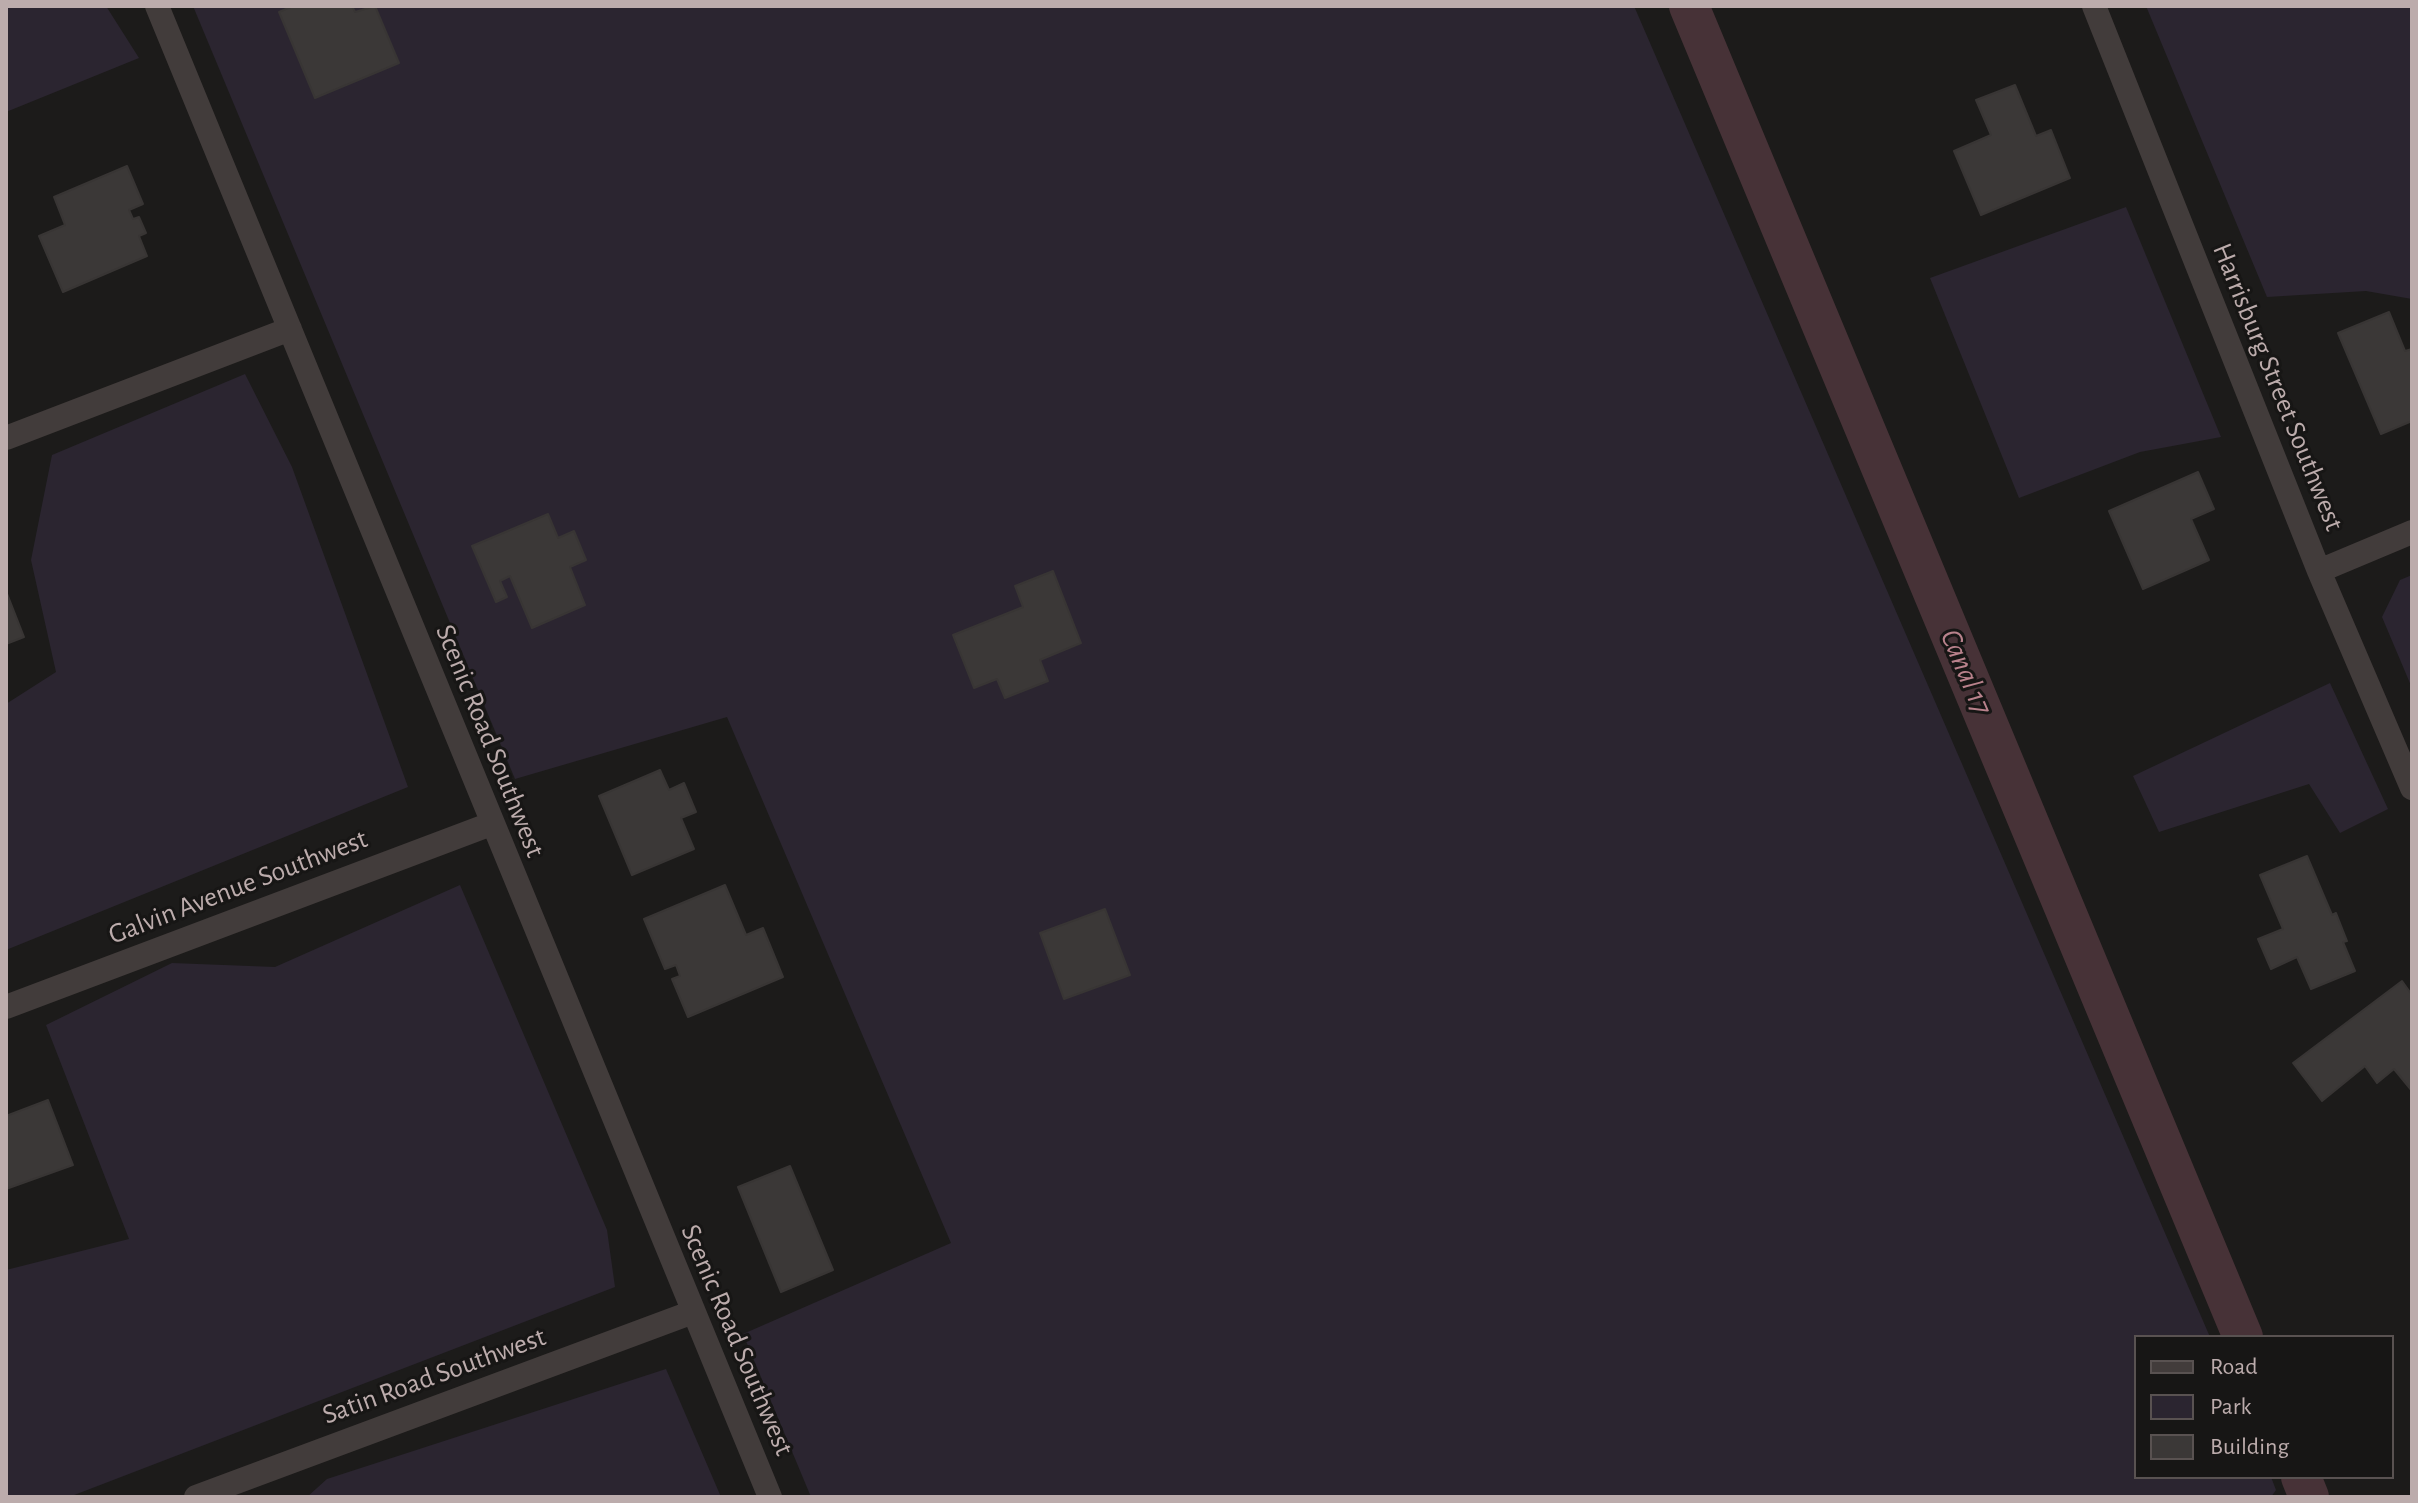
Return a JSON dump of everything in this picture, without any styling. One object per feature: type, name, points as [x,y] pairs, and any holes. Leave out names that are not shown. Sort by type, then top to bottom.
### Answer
[{"type":"street","name":"Scenic Road Southwest","points":[[157,6],[770,1497]]},
{"type":"street","name":"Harrisburg Street Southwest","points":[[2094,6],[2319,571],[2412,788]]},
{"type":"street","points":[[6,438],[290,329]]},
{"type":"street","points":[[2319,571],[2412,532]]},
{"type":"street","name":"Galvin Avenue Southwest","points":[[6,1007],[491,824]]},
{"type":"street","name":"Satin Road Southwest","points":[[197,1497],[693,1312]]},
{"type":"green space","points":[[6,6],[106,6],[139,58],[6,112]]},
{"type":"green space","points":[[193,6],[1634,6],[2209,1335],[2134,1335],[2134,1479],[2272,1479],[2276,1490],[2271,1497],[811,1497],[743,1334],[951,1243],[727,717],[515,779]]},
{"type":"green space","points":[[2146,6],[2412,6],[2412,299],[2366,291],[2267,297]]},
{"type":"green space","points":[[2126,207],[2221,437],[2140,452],[2019,498],[1930,278]]},
{"type":"green space","points":[[245,374],[292,467],[408,787],[6,950],[6,704],[56,672],[31,560],[52,455]]},
{"type":"green space","points":[[2412,575],[2412,688],[2382,617],[2400,580]]},
{"type":"green space","points":[[2330,683],[2388,809],[2340,833],[2309,784],[2159,832],[2133,776]]},
{"type":"green space","points":[[460,885],[607,1230],[615,1287],[69,1497],[6,1497],[6,1270],[129,1239],[46,1025],[172,963],[275,967]]},
{"type":"green space","points":[[666,1369],[721,1497],[307,1497],[327,1479]]},
{"type":"building","points":[[293,6],[352,6],[355,12],[375,6],[399,63],[315,98],[279,12]]},
{"type":"building","points":[[2015,85],[2036,136],[2051,130],[2070,178],[1981,215],[1954,151],[1991,135],[1976,100]]},
{"type":"building","points":[[127,166],[143,204],[129,210],[133,219],[139,217],[146,233],[139,236],[147,256],[63,292],[39,236],[65,225],[54,197]]},
{"type":"building","points":[[2389,312],[2405,351],[2412,349],[2412,421],[2381,434],[2338,333]]},
{"type":"building","points":[[2198,472],[2214,509],[2191,519],[2209,560],[2143,589],[2109,511]]},
{"type":"building","points":[[548,514],[558,538],[574,531],[586,560],[570,567],[585,605],[532,628],[510,576],[500,581],[507,597],[496,602],[472,546]]},
{"type":"building","points":[[1053,571],[1081,643],[1040,660],[1048,681],[1005,698],[997,679],[974,688],[953,635],[1023,607],[1015,586]]},
{"type":"building","points":[[6,591],[24,637],[6,644]]},
{"type":"building","points":[[660,770],[669,790],[684,783],[696,812],[681,818],[694,849],[632,875],[599,796]]},
{"type":"building","points":[[2307,856],[2332,915],[2336,913],[2355,971],[2311,989],[2297,957],[2271,969],[2258,939],[2283,929],[2260,875]]},
{"type":"building","points":[[725,885],[746,935],[763,928],[783,977],[688,1017],[672,979],[680,976],[676,965],[665,969],[644,919]]},
{"type":"building","points":[[1105,909],[1130,975],[1064,999],[1040,933]]},
{"type":"building","points":[[2402,981],[2412,995],[2412,1091],[2394,1069],[2377,1083],[2365,1066],[2322,1101],[2293,1063]]},
{"type":"building","points":[[48,1100],[73,1165],[6,1189],[6,1116]]},
{"type":"building","points":[[790,1166],[833,1270],[781,1292],[738,1187]]},
{"type":"waterway","name":"Canal 17","points":[[1689,6],[2242,1335]]},
{"type":"waterway","name":"Canal 17","points":[[2302,1479],[2309,1497]]}]
